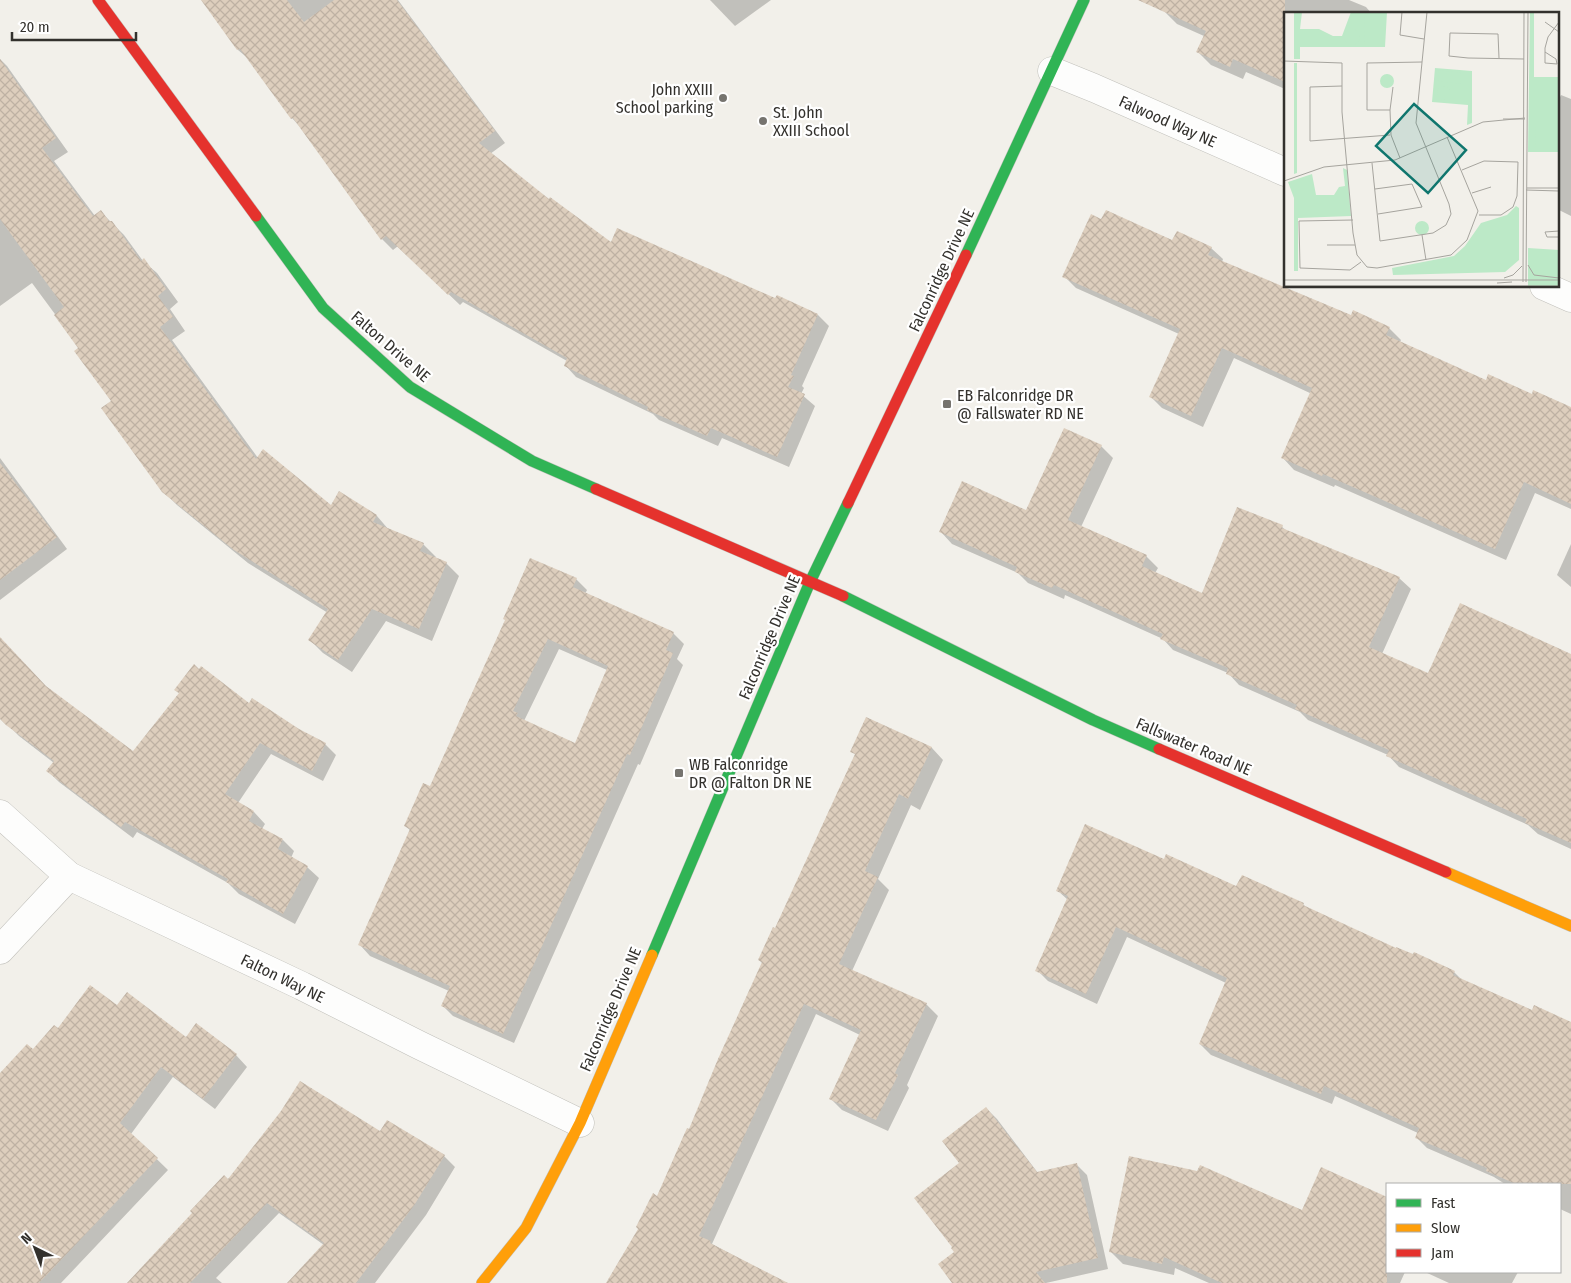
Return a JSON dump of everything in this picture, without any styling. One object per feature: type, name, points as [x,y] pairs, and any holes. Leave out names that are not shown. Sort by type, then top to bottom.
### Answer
[{"type":"street","name":"Falton Drive NE","points":[[98,0],[323,308],[410,387],[532,461],[810,582]]},
{"type":"street","name":"Falconridge Drive NE","points":[[482,1283],[526,1228],[580,1122],[810,582],[934,324],[1084,0]]},
{"type":"street","name":"Falwood Way NE","points":[[1052,71],[1284,172]]},
{"type":"street","points":[[1548,288],[1571,298]]},
{"type":"street","name":"Fallswater Road NE","points":[[810,582],[866,606],[1093,720],[1571,926]]},
{"type":"street","name":"Falton Way NE","points":[[0,814],[69,876],[302,986],[580,1122]]},
{"type":"street","points":[[0,950],[69,876]]},
{"type":"building","points":[[201,0],[287,0],[304,22],[334,0],[397,0],[495,131],[479,143],[549,199],[550,197],[611,242],[617,228],[775,298],[777,295],[818,314],[791,375],[794,376],[788,387],[805,394],[777,457],[711,428],[707,436],[647,410],[648,407],[564,366],[567,358],[451,292],[448,295],[386,236],[381,240],[293,118],[291,119],[240,49],[237,50]]},
{"type":"building","points":[[1138,0],[1285,0],[1284,82],[1233,59],[1230,67],[1196,52],[1206,31]]},
{"type":"building","points":[[0,59],[56,138],[42,148],[93,216],[101,210],[109,221],[112,221],[141,261],[144,258],[166,289],[158,296],[173,317],[160,327],[256,459],[263,449],[331,505],[339,491],[377,515],[373,522],[424,543],[420,551],[447,562],[419,629],[372,609],[338,660],[308,640],[328,609],[234,550],[162,492],[101,408],[111,401],[74,351],[78,348],[54,315],[64,307],[0,219]]},
{"type":"building","points":[[1106,210],[1172,240],[1177,231],[1212,247],[1208,255],[1351,315],[1353,310],[1390,327],[1386,335],[1486,380],[1488,374],[1532,394],[1533,390],[1571,407],[1571,504],[1524,482],[1495,549],[1323,474],[1322,476],[1281,458],[1312,388],[1222,348],[1191,416],[1149,397],[1180,329],[1062,277],[1091,214],[1101,219]]},
{"type":"building","points":[[1064,428],[1102,445],[1068,520],[1147,555],[1142,566],[1202,593],[1237,507],[1283,525],[1282,528],[1400,577],[1369,647],[1428,673],[1460,603],[1571,654],[1571,843],[1525,823],[1527,819],[1386,756],[1389,750],[1295,709],[1297,705],[1226,674],[1228,668],[1160,639],[1163,634],[1054,585],[1052,588],[1015,572],[1017,567],[939,532],[962,481],[1026,510]]},
{"type":"building","points":[[0,463],[57,537],[0,580]]},
{"type":"building","points":[[530,558],[577,578],[573,587],[674,632],[666,650],[673,653],[630,755],[627,754],[503,1034],[441,1006],[450,986],[358,945],[410,829],[404,826],[423,783],[430,786],[505,620],[503,619]],"holes":[[[548,639],[608,666],[575,743],[516,716],[518,713],[513,711]]]},
{"type":"building","points":[[0,637],[46,686],[133,751],[179,693],[174,690],[194,664],[199,669],[201,666],[249,703],[252,698],[299,729],[326,743],[312,771],[260,743],[225,794],[254,811],[249,821],[283,839],[278,849],[308,866],[283,914],[226,882],[228,879],[125,822],[121,827],[46,771],[54,761],[0,719]]},
{"type":"building","points":[[866,717],[932,747],[908,799],[899,794],[865,871],[878,877],[839,964],[927,1003],[895,1073],[898,1075],[876,1120],[829,1099],[861,1030],[804,1004],[699,1236],[788,1283],[606,1283],[638,1229],[636,1227],[653,1193],[657,1196],[687,1128],[689,1129],[762,962],[758,960],[773,927],[775,928],[855,754],[850,752]]},
{"type":"building","points":[[1085,824],[1164,859],[1166,854],[1236,886],[1242,875],[1396,948],[1413,954],[1414,952],[1455,971],[1453,975],[1532,1010],[1534,1005],[1571,1022],[1571,1184],[1514,1183],[1486,1171],[1487,1168],[1415,1138],[1419,1128],[1324,1086],[1321,1094],[1199,1044],[1227,978],[1116,927],[1086,994],[1035,971],[1068,896],[1056,891]]},
{"type":"building","points":[[90,985],[117,1005],[127,992],[186,1037],[196,1023],[237,1054],[203,1099],[161,1067],[120,1123],[158,1158],[39,1283],[0,1283],[0,1073],[27,1044],[33,1049],[54,1025],[58,1028]]},
{"type":"building","points":[[300,1081],[380,1131],[387,1120],[445,1155],[415,1204],[356,1283],[287,1283],[324,1243],[267,1203],[190,1283],[127,1283],[192,1213],[190,1211],[224,1175],[228,1179],[281,1111]]},
{"type":"building","points":[[986,1107],[1037,1172],[1077,1163],[1098,1258],[1036,1272],[1045,1283],[952,1283],[938,1264],[954,1252],[952,1247],[914,1198],[959,1163],[942,1141]]},
{"type":"building","points":[[1129,1156],[1197,1171],[1200,1165],[1302,1210],[1321,1167],[1386,1197],[1387,1283],[1222,1283],[1164,1257],[1162,1264],[1109,1252]]},
{"type":"traffic: fast","points":[[966,255],[1084,0]]},
{"type":"traffic: fast","points":[[256,216],[323,308],[410,387],[532,461],[596,489]]},
{"type":"traffic: fast","points":[[652,955],[810,582],[848,503]]},
{"type":"traffic: fast","points":[[843,596],[1093,720],[1159,749]]},
{"type":"traffic: slow","points":[[1446,872],[1571,926]]},
{"type":"traffic: slow","points":[[482,1283],[526,1228],[580,1123],[652,955]]},
{"type":"traffic: jam","points":[[98,0],[256,216]]},
{"type":"traffic: jam","points":[[848,503],[966,255]]},
{"type":"traffic: jam","points":[[596,489],[843,596]]},
{"type":"traffic: jam","points":[[1159,749],[1446,872]]},
{"type":"place","name":"John XXIII School parking","points":[[723,98]]},
{"type":"place","name":"St. John XXIII School","points":[[763,121]]},
{"type":"place","name":"EB Falconridge DR @ Fallswater RD NE","points":[[947,404]]},
{"type":"place","name":"WB Falconridge DR @ Falton DR NE","points":[[679,773]]}]
